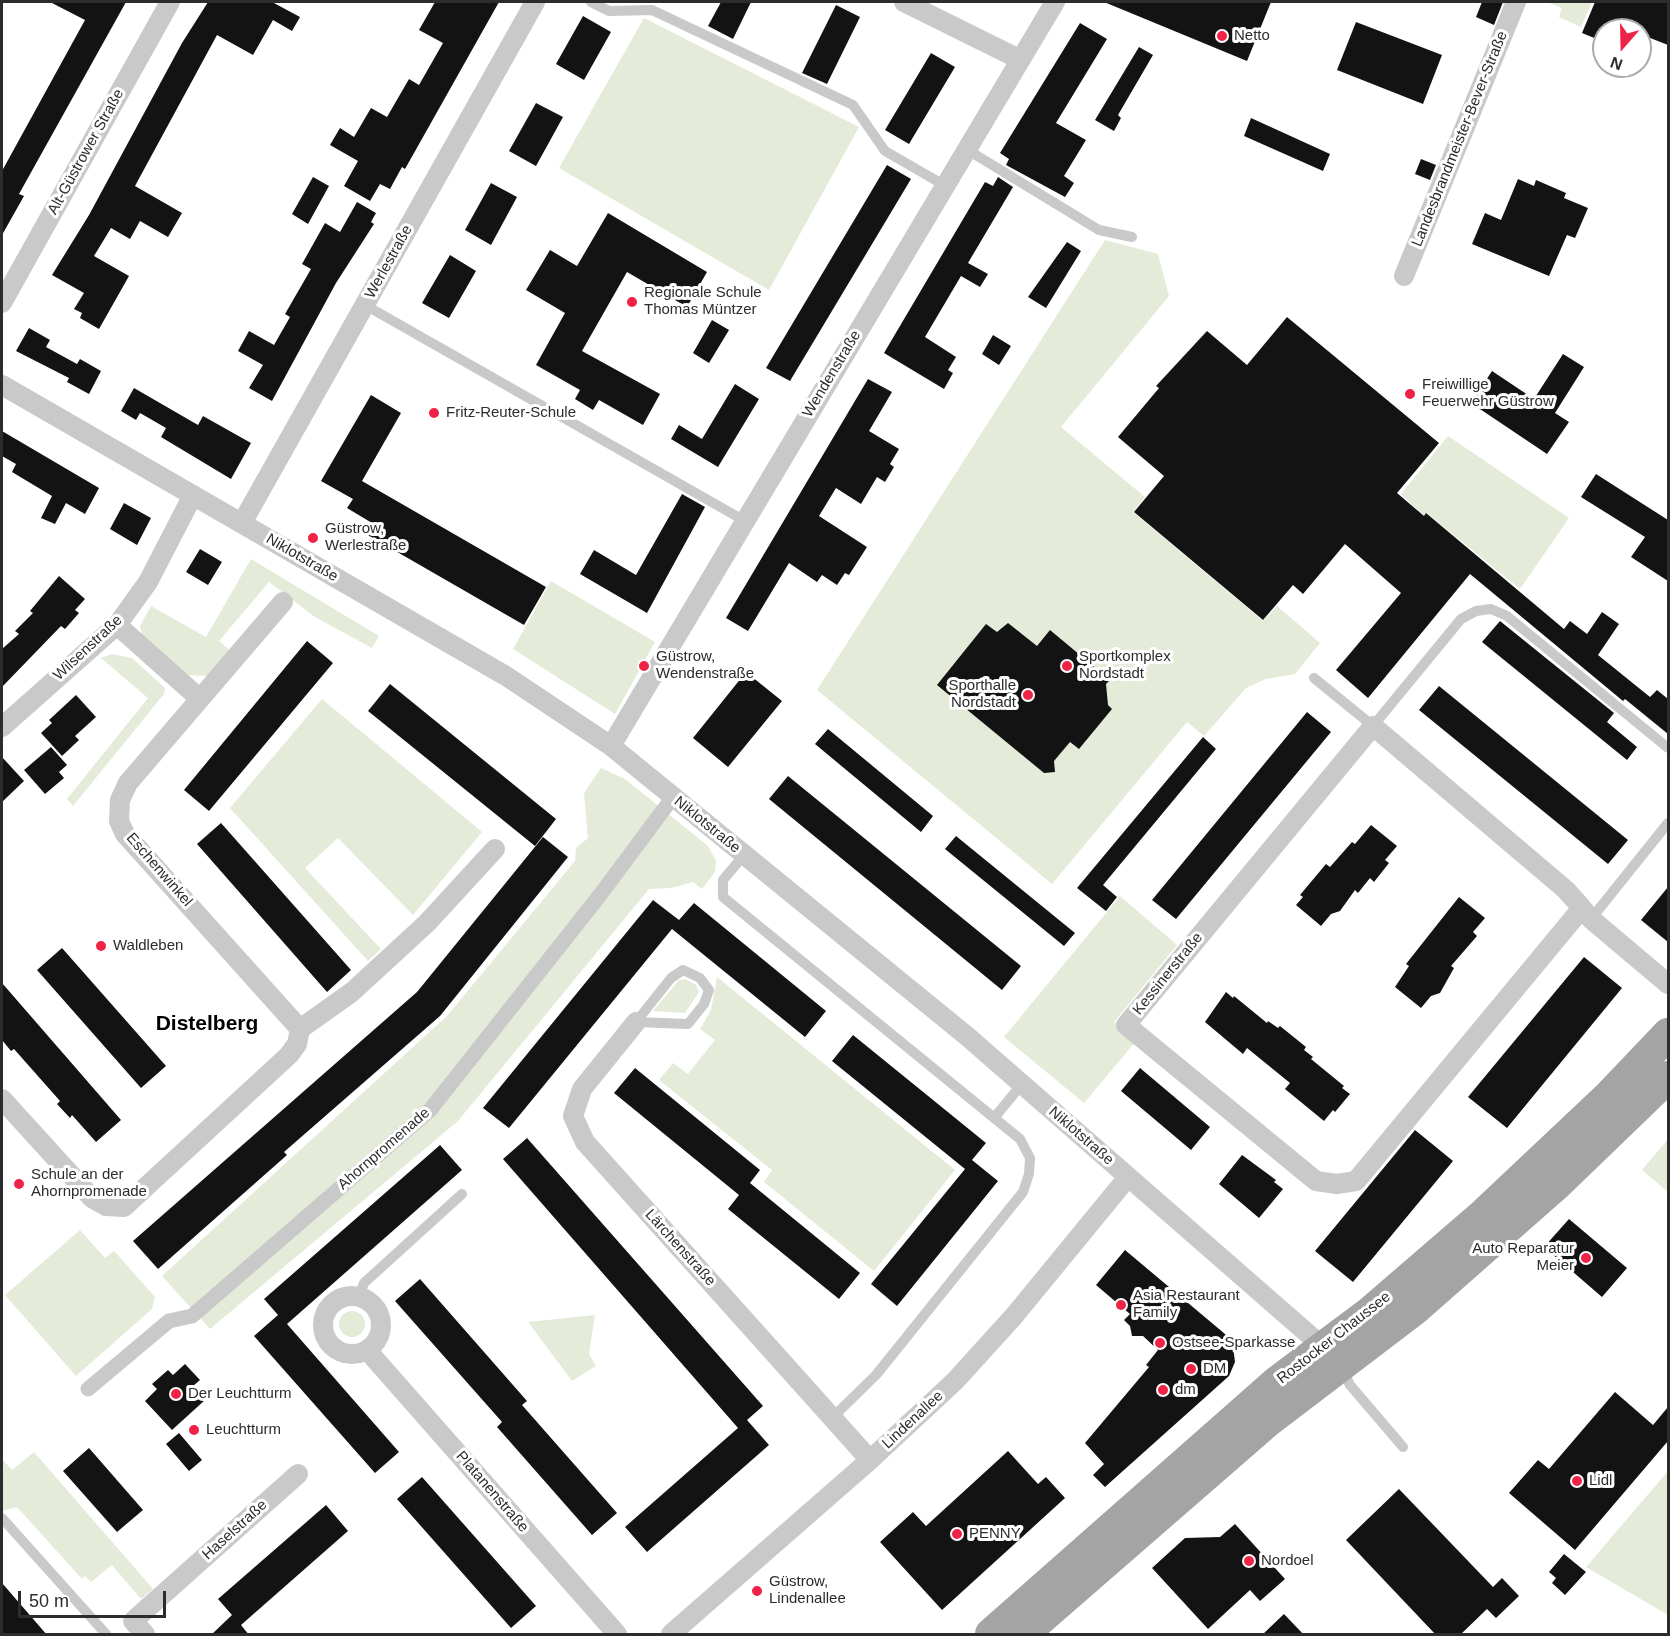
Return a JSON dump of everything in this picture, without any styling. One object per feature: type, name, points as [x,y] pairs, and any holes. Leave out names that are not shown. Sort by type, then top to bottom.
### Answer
[{"type":"main road","name":"Rostocker Chaussee","points":[[1023,1635],[1268,1421],[1369,1313],[1485,1213],[1607,1098],[1668,1034]]},
{"type":"main road","name":"Rostocker Chaussee","points":[[991,1635],[1167,1477],[1332,1355],[1415,1309],[1514,1223],[1668,1077]]},
{"type":"street","name":"Alt-Güstrower Straße","points":[[2,303],[170,2]]},
{"type":"street","name":"Werlestraße","points":[[242,523],[535,2]]},
{"type":"street","points":[[904,2],[1019,59]]},
{"type":"street","name":"Wendenstraße","points":[[611,746],[1055,2]]},
{"type":"street","name":"Landesbrandmeister-Bever-Straße","points":[[1404,276],[1516,2]]},
{"type":"street","name":"Niklotstraße","points":[[2,385],[506,676],[611,746],[968,1036],[1332,1355]]},
{"type":"street","name":"Wilsenstraße","points":[[2,726],[117,625],[148,582],[193,495]]},
{"type":"street","name":"Eschenwinkel","points":[[283,602],[128,783],[120,800],[119,820],[125,834],[300,1029]]},
{"type":"street","points":[[117,625],[200,699]]},
{"type":"street","points":[[1373,726],[1566,890],[1586,914],[1668,984]]},
{"type":"street","name":"Kessinerstraße","points":[[1373,726],[1126,1025],[1316,1181],[1337,1184],[1356,1181],[1586,914]]},
{"type":"street","name":"Ahornpromenade","points":[[88,1389],[169,1321],[192,1316],[430,1110],[600,896],[673,797]]},
{"type":"street","points":[[2,1099],[92,1198],[106,1206],[124,1207],[289,1055],[297,1044],[300,1029],[352,992],[427,922],[495,849]]},
{"type":"street","name":"Lärchenstraße","points":[[636,1022],[582,1089],[573,1116],[585,1142],[870,1460]]},
{"type":"street","name":"Lindenallee","points":[[671,1635],[870,1460],[985,1350],[1128,1177]]},
{"type":"street","points":[[359,1296],[374,1306],[381,1323],[378,1339],[367,1350],[349,1354],[340,1352],[326,1339],[323,1320],[332,1303],[340,1298],[359,1296]]},
{"type":"street","name":"Platanenstraße","points":[[367,1350],[617,1635]]},
{"type":"street","name":"Haselstraße","points":[[146,1635],[133,1621],[298,1474]]},
{"type":"lane","points":[[591,2],[609,11],[652,10],[853,105],[885,151],[944,185]]},
{"type":"lane","points":[[966,149],[1099,230],[1132,237]]},
{"type":"lane","points":[[365,305],[745,521]]},
{"type":"lane","points":[[1314,678],[1373,726],[1461,619],[1476,611],[1491,609],[1507,616],[1668,748]]},
{"type":"lane","points":[[1586,914],[1668,823]]},
{"type":"lane","points":[[744,855],[723,880],[723,897],[1020,1139],[1030,1158],[1029,1174],[1023,1192],[876,1375],[832,1418]]},
{"type":"lane","name":"Lärchenstraße","points":[[683,970],[700,978],[709,990],[704,1004],[688,1024],[636,1022],[671,978],[683,970]]},
{"type":"lane","points":[[994,1118],[1022,1084]]},
{"type":"lane","points":[[359,1296],[364,1283],[462,1194]]},
{"type":"lane","points":[[1332,1355],[1350,1385],[1403,1447]]},
{"type":"lane","points":[[2,1518],[106,1635]]},
{"type":"green space","points":[[1547,2],[1592,2],[1581,27],[1559,17],[1562,8]]},
{"type":"green space","points":[[644,18],[859,127],[769,290],[559,168]]},
{"type":"green space","name":"Sportkomplex Nordstadt","points":[[1105,240],[1158,254],[1169,296],[1061,427],[1145,497],[1133,512],[1263,621],[1277,606],[1320,643],[1295,674],[1266,679],[1246,688],[1204,736],[1187,722],[1052,884],[817,690]]},
{"type":"green space","points":[[1448,436],[1569,518],[1520,589],[1427,513],[1424,516],[1401,494]]},
{"type":"green space","points":[[251,559],[379,636],[372,648],[315,617],[269,582],[219,641],[231,651],[209,676],[188,675],[143,639],[140,626],[151,606],[206,637]]},
{"type":"green space","points":[[551,581],[655,642],[615,714],[513,649]]},
{"type":"green space","points":[[112,654],[132,658],[165,688],[164,694],[73,806],[67,799],[148,698],[101,658]]},
{"type":"green space","points":[[322,699],[482,832],[413,915],[338,838],[305,868],[381,949],[368,961],[230,808]]},
{"type":"green space","points":[[601,768],[625,779],[708,846],[716,861],[715,872],[702,889],[693,882],[671,888],[649,889],[458,1121],[210,1329],[162,1276],[447,1016],[575,861],[576,848],[588,838],[584,793]]},
{"type":"green space","points":[[1120,896],[1177,945],[1114,1022],[1136,1041],[1084,1103],[1004,1037]]},
{"type":"green space","points":[[717,977],[955,1170],[874,1271],[764,1182],[772,1170],[659,1080],[673,1063],[688,1074],[715,1040],[700,1029],[711,1010]]},
{"type":"green space","points":[[686,979],[696,985],[699,992],[685,1013],[653,1011],[679,980]]},
{"type":"green space","points":[[1668,1139],[1668,1192],[1642,1170]]},
{"type":"green space","points":[[80,1230],[105,1258],[114,1251],[155,1297],[152,1309],[76,1376],[5,1295]]},
{"type":"green space","points":[[352,1311],[361,1315],[365,1324],[361,1333],[352,1337],[343,1333],[339,1324],[343,1315]]},
{"type":"green space","points":[[595,1315],[589,1354],[596,1366],[572,1381],[528,1322]]},
{"type":"green space","points":[[34,1452],[153,1589],[141,1599],[112,1565],[91,1582],[85,1576],[82,1579],[17,1507],[2,1511],[2,1459],[12,1470]]},
{"type":"green space","points":[[1668,1471],[1668,1615],[1586,1567]]},
{"type":"building","points":[[50,2],[126,2],[19,194],[24,196],[2,235],[2,171],[85,20]]},
{"type":"building","points":[[208,2],[272,2],[300,17],[292,31],[273,20],[253,55],[217,35],[135,186],[182,213],[168,237],[140,221],[130,239],[111,228],[94,256],[129,276],[99,329],[80,318],[82,313],[74,309],[84,293],[52,275],[89,215],[182,43]]},
{"type":"building","points":[[435,2],[499,2],[405,169],[402,167],[390,189],[380,184],[370,201],[344,186],[358,161],[330,145],[340,128],[354,137],[371,108],[387,117],[409,79],[419,85],[443,43],[419,30]]},
{"type":"building","points":[[721,2],[751,2],[733,39],[708,26]]},
{"type":"building","name":"Netto","points":[[1104,2],[1271,2],[1247,61]]},
{"type":"building","points":[[1482,2],[1503,2],[1494,25],[1476,17]]},
{"type":"building","points":[[1595,2],[1668,2],[1668,45],[1652,39],[1652,18],[1592,18],[1592,37],[1582,33]]},
{"type":"building","points":[[836,5],[860,17],[827,84],[802,73]]},
{"type":"building","points":[[583,16],[611,32],[584,80],[556,64]]},
{"type":"building","points":[[1356,22],[1442,55],[1423,104],[1337,70]]},
{"type":"building","points":[[1080,23],[1107,39],[1056,123],[1086,140],[1064,176],[1074,183],[1065,197],[1006,165],[1009,159],[1000,153]]},
{"type":"building","points":[[1139,47],[1153,55],[1118,115],[1121,118],[1114,131],[1095,120]]},
{"type":"building","points":[[931,53],[955,67],[909,144],[885,130]]},
{"type":"building","points":[[536,103],[563,117],[536,166],[509,151]]},
{"type":"building","points":[[1251,118],[1330,154],[1323,171],[1244,136]]},
{"type":"building","points":[[1421,159],[1436,165],[1430,180],[1415,174]]},
{"type":"building","points":[[887,165],[911,179],[790,381],[766,368]]},
{"type":"building","points":[[313,177],[329,186],[308,224],[292,214]]},
{"type":"building","points":[[998,177],[1013,187],[968,263],[988,274],[980,287],[961,276],[925,337],[956,357],[948,370],[953,373],[944,389],[884,353],[985,182],[993,186]]},
{"type":"building","points":[[1518,179],[1534,186],[1536,180],[1566,193],[1564,198],[1588,208],[1575,238],[1567,235],[1549,276],[1472,244],[1485,213],[1501,220]]},
{"type":"building","points":[[491,183],[517,197],[491,245],[465,230]]},
{"type":"building","points":[[357,202],[376,213],[371,222],[374,224],[336,283],[272,401],[249,388],[263,365],[238,351],[249,331],[274,345],[290,317],[285,314],[311,269],[302,264],[325,223],[340,232]]},
{"type":"building","points":[[608,213],[707,272],[687,307],[627,272],[582,351],[660,394],[643,425],[599,400],[593,410],[575,399],[580,390],[536,365],[565,313],[526,290],[550,250],[577,266]]},
{"type":"building","points":[[1067,242],[1081,251],[1046,308],[1028,297]]},
{"type":"building","points":[[450,255],[476,271],[449,318],[422,303]]},
{"type":"building","points":[[1287,317],[1439,443],[1397,493],[1424,516],[1426,513],[1564,629],[1570,621],[1587,634],[1602,612],[1619,624],[1598,655],[1650,697],[1657,690],[1668,699],[1668,734],[1625,699],[1623,701],[1470,574],[1368,698],[1336,670],[1401,593],[1345,544],[1303,594],[1293,585],[1263,620],[1134,512],[1164,476],[1118,437],[1159,388],[1156,386],[1207,331],[1247,365]]},
{"type":"building","points":[[712,320],[729,330],[709,363],[693,353]]},
{"type":"building","points":[[29,328],[50,340],[46,347],[77,364],[80,359],[101,371],[89,394],[67,382],[69,378],[16,351]]},
{"type":"building","points":[[993,335],[1011,346],[999,365],[982,354]]},
{"type":"building","points":[[1563,354],[1584,367],[1555,413],[1569,422],[1547,454],[1471,403],[1492,371],[1534,399]]},
{"type":"building","points":[[868,379],[892,392],[869,431],[899,449],[890,464],[894,467],[885,482],[877,477],[861,504],[836,488],[819,516],[867,547],[849,575],[845,573],[837,585],[822,575],[817,582],[789,563],[748,631],[726,618]]},
{"type":"building","points":[[735,384],[759,399],[718,467],[671,439],[679,425],[702,439]]},
{"type":"building","points":[[134,388],[198,425],[203,416],[251,443],[231,479],[161,437],[166,428],[140,413],[136,420],[121,411]]},
{"type":"building","points":[[371,395],[401,413],[362,481],[546,587],[524,625],[366,534],[372,523],[347,508],[353,499],[321,481]]},
{"type":"building","points":[[2,431],[99,488],[85,514],[66,503],[55,524],[41,518],[52,496],[12,472],[16,464],[2,456]]},
{"type":"building","points":[[1596,474],[1668,520],[1668,581],[1631,557],[1645,537],[1581,497]]},
{"type":"building","points":[[682,494],[705,507],[647,613],[580,574],[594,550],[636,575]]},
{"type":"building","points":[[124,503],[151,518],[137,545],[110,529]]},
{"type":"building","points":[[200,549],[222,562],[208,585],[186,572]]},
{"type":"building","points":[[59,576],[85,599],[75,610],[79,613],[65,629],[61,626],[2,687],[2,649],[19,634],[15,631],[33,613],[30,611]]},
{"type":"building","points":[[1500,621],[1614,713],[1607,722],[1637,747],[1627,760],[1482,642]]},
{"type":"building","name":"Sporthalle Nordstadt","points":[[1008,623],[1037,646],[1050,630],[1110,680],[1106,684],[1108,705],[1112,709],[1079,749],[1070,742],[1054,761],[1055,772],[1044,773],[937,685],[986,624],[997,632]]},
{"type":"building","points":[[307,641],[333,663],[209,811],[184,790]]},
{"type":"building","points":[[746,672],[782,701],[728,767],[693,738]]},
{"type":"building","points":[[390,684],[556,819],[535,846],[368,711]]},
{"type":"building","points":[[1439,686],[1628,840],[1608,864],[1419,710]]},
{"type":"building","points":[[76,695],[96,717],[75,736],[79,740],[62,756],[41,733],[52,723],[49,720]]},
{"type":"building","points":[[1307,712],[1331,732],[1176,919],[1152,900]]},
{"type":"building","points":[[828,729],[933,816],[921,832],[815,744]]},
{"type":"building","points":[[1203,737],[1216,749],[1103,885],[1117,897],[1106,911],[1077,888]]},
{"type":"building","points":[[51,747],[67,765],[59,772],[64,778],[45,794],[24,770]]},
{"type":"building","points":[[2,757],[24,781],[2,802]]},
{"type":"building","points":[[788,776],[1021,966],[1002,990],[769,799]]},
{"type":"building","points":[[221,823],[351,970],[327,992],[197,844]]},
{"type":"building","points":[[1371,825],[1397,846],[1385,860],[1389,863],[1374,882],[1370,878],[1358,893],[1355,890],[1340,911],[1331,914],[1321,926],[1296,905],[1303,897],[1300,895],[1326,864],[1330,867],[1352,842],[1355,844]]},
{"type":"building","points":[[956,836],[1075,933],[1064,946],[945,849]]},
{"type":"building","points":[[543,837],[568,857],[440,1016],[284,1152],[287,1155],[158,1269],[133,1241],[417,992]]},
{"type":"building","points":[[1668,887],[1668,942],[1641,920]]},
{"type":"building","points":[[1459,897],[1485,918],[1473,932],[1477,936],[1451,966],[1454,968],[1440,993],[1431,996],[1421,1008],[1395,987],[1409,966],[1406,964]]},
{"type":"building","points":[[653,900],[679,920],[694,903],[826,1011],[805,1037],[672,929],[509,1128],[483,1108]]},
{"type":"building","points":[[62,948],[166,1066],[141,1088],[37,970]]},
{"type":"building","points":[[1584,957],[1622,988],[1507,1128],[1468,1097]]},
{"type":"building","points":[[2,983],[121,1120],[96,1142],[72,1115],[70,1118],[57,1104],[60,1101],[14,1049],[11,1051],[2,1040]]},
{"type":"building","points":[[1226,992],[1267,1023],[1268,1021],[1278,1028],[1280,1026],[1306,1047],[1304,1050],[1313,1057],[1311,1059],[1344,1086],[1342,1088],[1350,1094],[1335,1112],[1333,1110],[1324,1121],[1285,1089],[1290,1083],[1247,1048],[1243,1054],[1205,1022]]},
{"type":"building","points":[[853,1035],[986,1143],[972,1160],[998,1181],[897,1306],[871,1284],[965,1169],[832,1061]]},
{"type":"building","points":[[635,1068],[760,1170],[750,1183],[860,1273],[839,1299],[728,1209],[739,1195],[614,1093]]},
{"type":"building","points":[[1140,1068],[1210,1127],[1191,1150],[1121,1091]]},
{"type":"building","points":[[1415,1130],[1453,1161],[1353,1282],[1315,1251]]},
{"type":"building","points":[[527,1138],[763,1406],[747,1420],[769,1445],[647,1552],[625,1527],[738,1428],[503,1159]]},
{"type":"building","points":[[440,1145],[462,1170],[287,1324],[399,1452],[375,1473],[254,1336],[278,1315],[264,1299]]},
{"type":"building","points":[[1242,1155],[1276,1180],[1274,1182],[1283,1189],[1259,1218],[1219,1184]]},
{"type":"building","name":"Auto Reparatur Meier","points":[[1569,1219],[1627,1268],[1602,1297],[1544,1247]]},
{"type":"building","name":"DM","points":[[1125,1250],[1225,1334],[1233,1346],[1235,1362],[1229,1376],[1105,1487],[1093,1475],[1104,1464],[1085,1443],[1149,1367],[1146,1365],[1158,1350],[1143,1336],[1132,1336],[1130,1326],[1124,1320],[1130,1314],[1096,1285]]},
{"type":"building","points":[[420,1279],[527,1401],[522,1405],[617,1513],[592,1535],[497,1427],[502,1422],[395,1301]]},
{"type":"building","name":"Der Leuchtturm","points":[[185,1364],[200,1380],[193,1386],[205,1400],[172,1430],[145,1401],[157,1389],[152,1384],[168,1370],[173,1375]]},
{"type":"building","name":"Lidl","points":[[1615,1392],[1653,1425],[1668,1407],[1668,1441],[1575,1550],[1509,1493],[1538,1460],[1549,1469]]},
{"type":"building","points":[[179,1433],[202,1460],[189,1471],[166,1444]]},
{"type":"building","points":[[89,1448],[143,1510],[117,1532],[63,1471]]},
{"type":"building","name":"PENNY","points":[[1008,1451],[1038,1484],[1046,1477],[1065,1498],[942,1610],[880,1542],[913,1512],[926,1526]]},
{"type":"building","points":[[422,1477],[536,1606],[511,1628],[397,1499]]},
{"type":"building","points":[[1399,1489],[1493,1587],[1502,1578],[1519,1596],[1496,1618],[1487,1609],[1460,1635],[1436,1635],[1346,1540]]},
{"type":"building","points":[[326,1505],[348,1531],[241,1625],[249,1635],[211,1635],[232,1615],[218,1599]]},
{"type":"building","points":[[1235,1524],[1285,1579],[1260,1601],[1250,1590],[1208,1629],[1152,1568],[1185,1538],[1220,1537]]},
{"type":"building","points":[[1564,1554],[1586,1572],[1565,1595],[1552,1583],[1556,1578],[1549,1572]]},
{"type":"building","points":[[2,1583],[47,1635],[2,1635]]},
{"type":"building","points":[[1284,1614],[1304,1635],[1262,1635]]},
{"type":"place","name":"Netto","points":[[1222,36]]},
{"type":"place","name":"Regionale Schule Thomas Müntzer","points":[[632,302]]},
{"type":"place","name":"Freiwillige Feuerwehr Güstrow","points":[[1410,394]]},
{"type":"place","name":"Fritz-Reuter-Schule","points":[[434,413]]},
{"type":"place","name":"Güstrow, Werlestraße","points":[[313,538]]},
{"type":"place","name":"Güstrow, Wendenstraße","points":[[644,666]]},
{"type":"place","name":"Sportkomplex Nordstadt","points":[[1067,666]]},
{"type":"place","name":"Sporthalle Nordstadt","points":[[1028,695]]},
{"type":"place","name":"Waldleben","points":[[101,946]]},
{"type":"place","name":"Schule an der Ahornpromenade","points":[[19,1184]]},
{"type":"place","name":"Auto Reparatur Meier","points":[[1586,1258]]},
{"type":"place","name":"Asia Restaurant Family","points":[[1121,1305]]},
{"type":"place","name":"Ostsee-Sparkasse","points":[[1160,1343]]},
{"type":"place","name":"DM","points":[[1191,1369]]},
{"type":"place","name":"dm","points":[[1163,1390]]},
{"type":"place","name":"Der Leuchtturm","points":[[176,1394]]},
{"type":"place","name":"Leuchtturm","points":[[194,1430]]},
{"type":"place","name":"Lidl","points":[[1577,1481]]},
{"type":"place","name":"PENNY","points":[[957,1534]]},
{"type":"place","name":"Nordoel","points":[[1249,1561]]},
{"type":"place","name":"Güstrow, Lindenallee","points":[[757,1591]]},
{"type":"district","name":"Distelberg","points":[[207,1024]]}]
